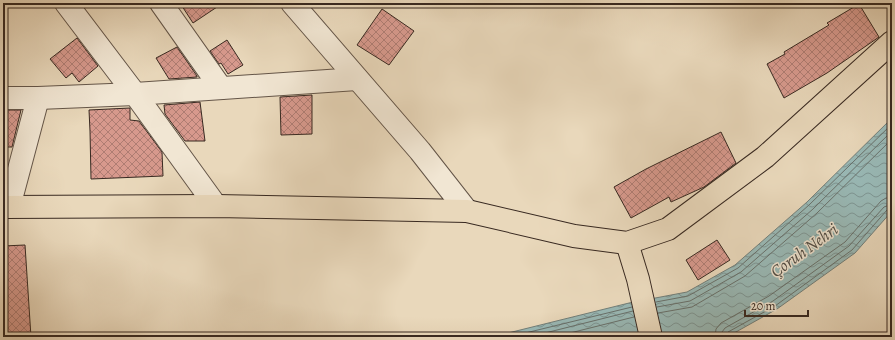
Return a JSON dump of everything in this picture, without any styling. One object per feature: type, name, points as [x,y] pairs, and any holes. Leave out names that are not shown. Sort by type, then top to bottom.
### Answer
[{"type":"main road","points":[[6,207],[216,206],[467,211],[574,236],[626,242],[668,229],[765,157],[892,42]]},
{"type":"main road","points":[[626,242],[638,279],[651,337]]},
{"type":"street","points":[[66,3],[135,94],[216,206]]},
{"type":"street","points":[[161,3],[221,88]]},
{"type":"street","points":[[292,3],[357,80],[420,151],[467,211]]},
{"type":"street","points":[[3,98],[135,94],[357,80]]},
{"type":"street","points":[[6,207],[38,98]]},
{"type":"water","name":"Çoruh Nehri","points":[[892,118],[892,211],[855,253],[777,309],[727,337],[492,337],[629,303],[687,292],[735,265],[807,202]]},
{"type":"building","points":[[180,3],[223,3],[193,23]]},
{"type":"building","points":[[859,4],[879,37],[827,73],[784,98],[767,64],[829,25],[827,23]]},
{"type":"building","points":[[382,9],[414,31],[389,65],[357,45]]},
{"type":"building","points":[[77,38],[98,66],[79,82],[72,73],[66,78],[50,59]]},
{"type":"building","points":[[227,40],[243,65],[228,74],[221,63],[219,64],[210,51]]},
{"type":"building","points":[[177,47],[197,77],[169,79],[156,58]]},
{"type":"building","points":[[312,95],[312,134],[281,135],[280,97]]},
{"type":"building","points":[[200,102],[205,141],[185,141],[165,114],[164,105]]},
{"type":"building","points":[[130,108],[130,120],[139,121],[162,152],[163,176],[91,179],[89,110]]},
{"type":"building","points":[[3,110],[21,110],[12,147],[3,147]]},
{"type":"building","points":[[721,132],[736,163],[704,187],[671,202],[669,197],[631,218],[614,187],[646,169]]},
{"type":"building","points":[[717,240],[730,260],[698,280],[686,260]]},
{"type":"building","points":[[25,245],[31,337],[3,337],[3,246]]}]
